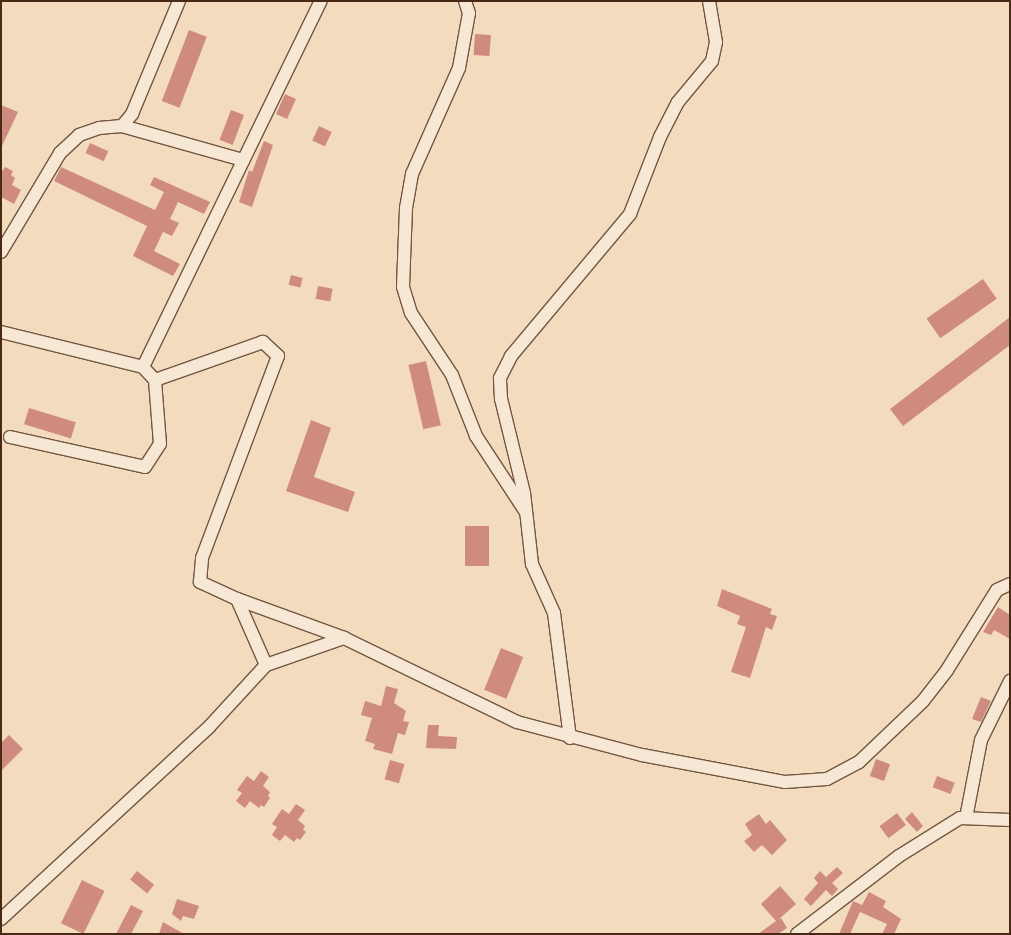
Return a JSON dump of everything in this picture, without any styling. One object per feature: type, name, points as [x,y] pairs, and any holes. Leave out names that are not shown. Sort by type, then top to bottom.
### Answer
[{"type":"street","points":[[122,126],[132,114],[179,1]]},
{"type":"street","points":[[143,367],[321,1]]},
{"type":"street","points":[[464,1],[469,13],[458,68],[412,174],[406,208],[403,288],[411,313],[452,375],[476,436],[526,514]]},
{"type":"street","points":[[570,738],[554,613],[532,564],[524,493],[501,399],[500,378],[511,356],[630,214],[660,137],[674,111],[712,61],[716,42],[709,1]]},
{"type":"street","points":[[1,252],[60,153],[79,135],[99,128],[122,126],[243,160]]},
{"type":"street","points":[[1,332],[143,367],[155,380],[160,444],[146,467],[10,437]]},
{"type":"street","points":[[155,380],[263,342],[278,356],[202,558],[200,582],[236,599],[344,638],[516,722],[570,738],[785,782],[827,778],[859,762],[923,701],[947,670],[997,590],[1010,584]]},
{"type":"street","points":[[236,599],[266,666]]},
{"type":"street","points":[[1,919],[209,727],[266,666],[344,638]]},
{"type":"street","points":[[966,818],[981,740],[1010,681]]},
{"type":"street","points":[[796,934],[900,856],[960,818],[1010,820]]},
{"type":"building","points":[[189,30],[207,37],[180,108],[162,101]]},
{"type":"building","points":[[475,34],[491,35],[489,56],[474,55]]},
{"type":"building","points":[[285,94],[296,99],[287,119],[276,114]]},
{"type":"building","points":[[1,105],[18,112],[1,148]]},
{"type":"building","points":[[231,110],[244,115],[233,145],[220,140]]},
{"type":"building","points":[[319,126],[332,132],[325,146],[312,141]]},
{"type":"building","points":[[264,141],[273,145],[252,207],[239,202],[249,170],[252,172]]},
{"type":"building","points":[[90,143],[108,151],[104,161],[86,153]]},
{"type":"building","points":[[5,167],[13,171],[11,175],[15,178],[12,185],[21,190],[14,204],[1,197],[1,173]]},
{"type":"building","points":[[61,167],[155,210],[164,192],[150,185],[154,177],[210,202],[204,214],[178,202],[170,219],[179,223],[172,236],[163,232],[154,251],[180,264],[173,276],[133,256],[147,226],[54,181]]},
{"type":"building","points":[[291,275],[303,278],[300,288],[289,285]]},
{"type":"building","points":[[983,279],[997,299],[940,338],[926,319]]},
{"type":"building","points":[[318,286],[333,289],[330,302],[316,299]]},
{"type":"building","points":[[1010,317],[1010,345],[903,426],[890,409]]},
{"type":"building","points":[[426,361],[441,425],[423,429],[408,365]]},
{"type":"building","points":[[29,408],[76,422],[71,439],[24,424]]},
{"type":"building","points":[[311,420],[331,428],[314,477],[355,492],[348,512],[286,491]]},
{"type":"building","points":[[465,526],[489,526],[489,566],[465,566]]},
{"type":"building","points":[[722,589],[772,609],[770,614],[777,616],[772,630],[766,627],[750,678],[731,672],[746,627],[737,624],[740,616],[717,606]]},
{"type":"building","points":[[998,607],[1010,615],[1010,639],[994,630],[991,635],[983,632]]},
{"type":"building","points":[[501,648],[523,657],[506,699],[484,690]]},
{"type":"building","points":[[386,686],[398,689],[394,703],[406,711],[403,721],[409,722],[405,735],[398,733],[392,754],[373,749],[375,744],[365,741],[372,718],[361,715],[365,701],[381,706]]},
{"type":"building","points":[[981,697],[991,701],[981,722],[972,719]]},
{"type":"building","points":[[428,725],[439,725],[438,736],[457,737],[456,749],[426,748]]},
{"type":"building","points":[[9,735],[23,749],[1,771],[1,743]]},
{"type":"building","points":[[876,759],[890,764],[884,781],[870,776]]},
{"type":"building","points":[[390,760],[404,764],[399,783],[384,779]]},
{"type":"building","points":[[261,771],[269,777],[263,786],[270,792],[268,796],[270,798],[264,807],[261,805],[259,808],[250,801],[245,808],[236,801],[242,793],[237,790],[247,776],[254,781]]},
{"type":"building","points":[[937,776],[955,783],[950,794],[933,787]]},
{"type":"building","points":[[296,804],[305,810],[298,820],[305,826],[303,829],[306,832],[300,840],[297,838],[294,842],[285,835],[280,841],[272,835],[277,827],[272,824],[282,809],[289,814]]},
{"type":"building","points":[[912,812],[923,826],[917,832],[905,819]]},
{"type":"building","points":[[897,813],[906,825],[888,838],[879,826]]},
{"type":"building","points":[[759,814],[766,824],[770,820],[787,840],[772,855],[762,845],[754,852],[744,841],[752,835],[745,824]]},
{"type":"building","points":[[837,867],[843,873],[832,883],[838,889],[832,896],[826,890],[811,906],[804,899],[818,883],[814,878],[820,871],[826,877]]},
{"type":"building","points":[[137,871],[154,885],[147,893],[130,880]]},
{"type":"building","points":[[82,880],[104,891],[83,934],[61,923]]},
{"type":"building","points":[[780,886],[796,904],[778,920],[781,918],[787,928],[778,934],[758,934],[776,921],[761,904]]},
{"type":"building","points":[[869,892],[886,901],[883,907],[901,919],[894,934],[882,934],[887,924],[860,912],[850,934],[839,934],[853,901],[862,905]]},
{"type":"building","points":[[177,899],[199,906],[194,919],[183,916],[181,921],[172,914]]},
{"type":"building","points":[[131,905],[143,911],[131,934],[116,934]]},
{"type":"building","points":[[163,922],[184,934],[159,934]]}]
